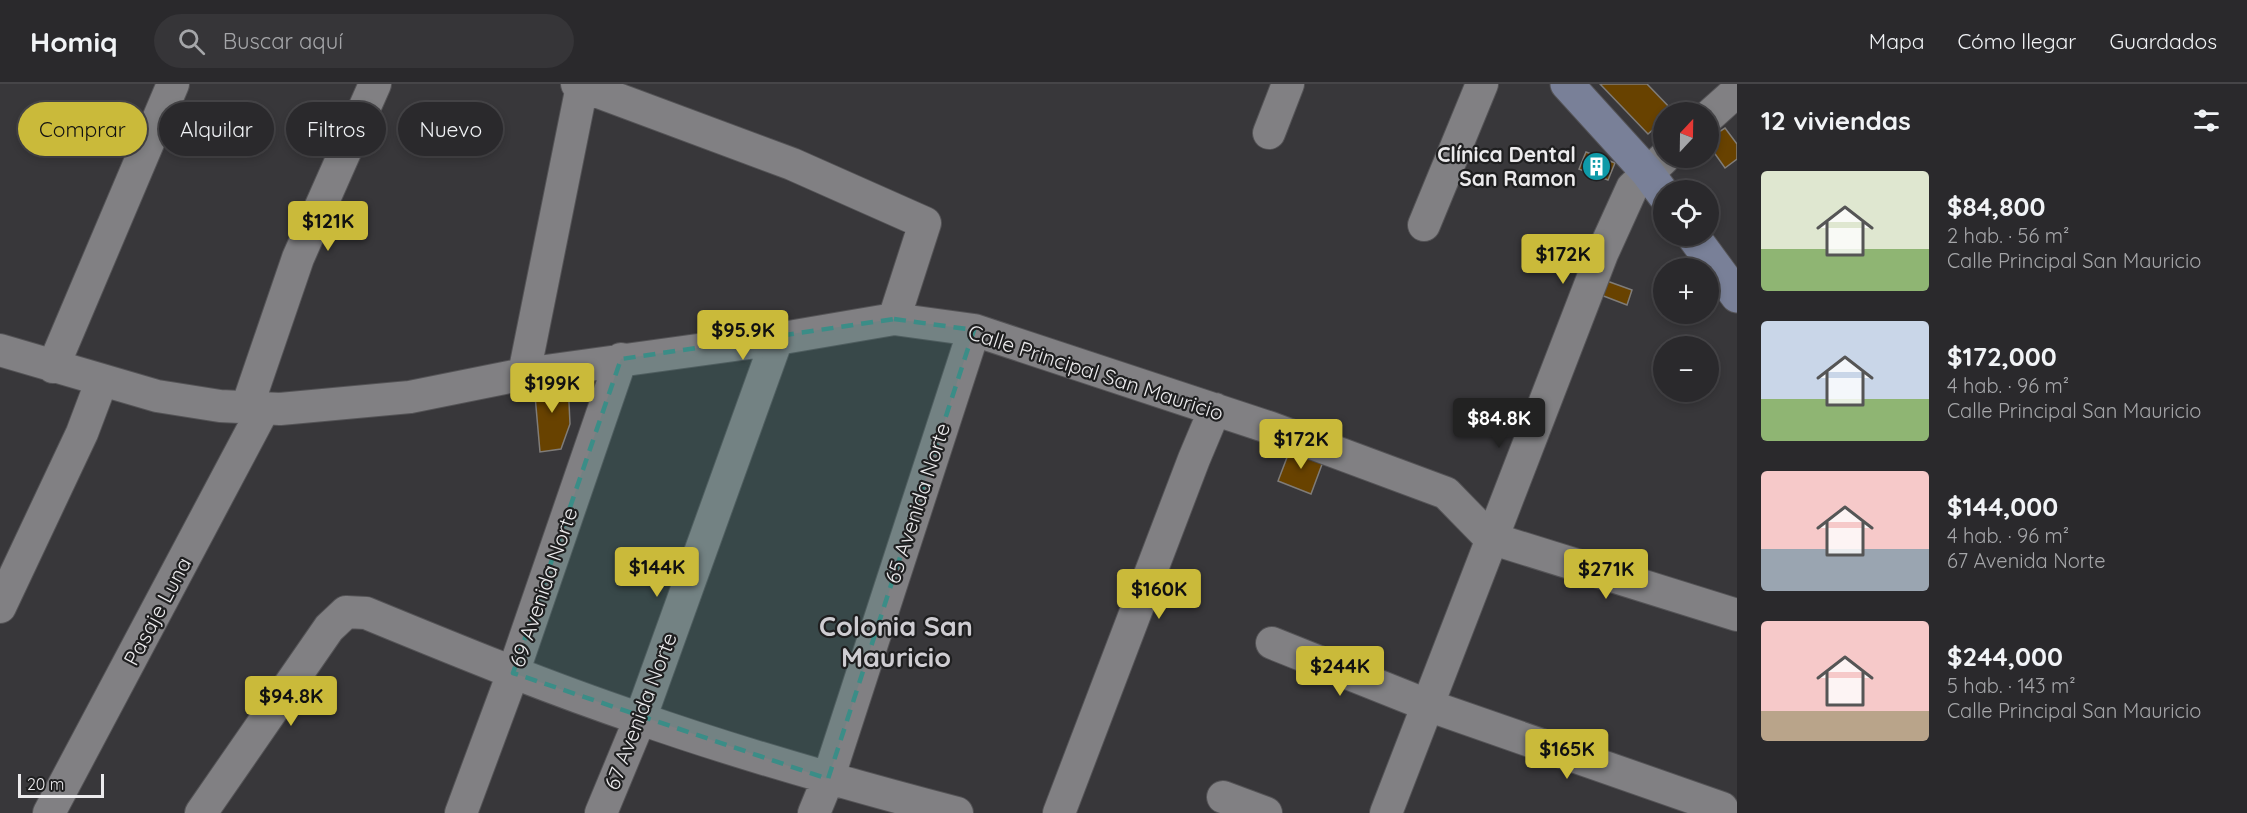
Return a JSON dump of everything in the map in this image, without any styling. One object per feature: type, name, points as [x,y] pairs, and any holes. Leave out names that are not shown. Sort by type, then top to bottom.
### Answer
[{"type":"street","points":[[53,367],[173,84]]},
{"type":"street","name":"Pasaje Luna","points":[[49,813],[256,408],[298,258],[375,84]]},
{"type":"street","points":[[1269,133],[1288,84]]},
{"type":"street","points":[[1424,225],[1482,84]]},
{"type":"street","points":[[1386,813],[1490,538],[1602,254],[1632,188],[1658,175],[1567,84]]},
{"type":"street","points":[[524,374],[579,85],[792,164],[925,223],[894,319]]},
{"type":"street","points":[[1719,108],[1737,92]]},
{"type":"street","points":[[1700,246],[1737,296]]},
{"type":"street","name":"Calle Principal San Mauricio","points":[[2,356],[53,367],[157,396],[220,406],[256,408],[410,398],[524,374],[777,339],[894,319],[974,330],[1215,409],[1446,493],[1490,538]]},
{"type":"street","name":"65 Avenida Norte","points":[[814,813],[828,779],[974,330]]},
{"type":"street","name":"67 Avenida Norte","points":[[601,813],[640,719],[777,339]]},
{"type":"street","name":"69 Avenida Norte","points":[[460,813],[513,673],[621,359]]},
{"type":"street","points":[[0,607],[82,433],[102,380]]},
{"type":"street","points":[[1059,813],[1215,409]]},
{"type":"street","points":[[1490,538],[1737,615]]},
{"type":"street","points":[[201,813],[329,628],[346,612],[366,613],[513,673],[640,719],[828,779],[957,813]]},
{"type":"street","points":[[1272,644],[1427,705],[1722,808]]},
{"type":"street","points":[[1223,796],[1266,813]]},
{"type":"highlighted area","points":[[894,319],[974,330],[828,779],[513,673],[621,359]]},
{"type":"building","points":[[1600,84],[1647,84],[1664,102],[1653,102],[1653,130],[1648,134]]},
{"type":"building","points":[[1725,128],[1737,144],[1737,159],[1725,168],[1719,160],[1719,132]]},
{"type":"building","name":"Clínica Dental San Ramon","points":[[1586,152],[1615,163],[1608,180],[1579,169]]},
{"type":"building","points":[[1607,281],[1632,290],[1627,305],[1601,295]]},
{"type":"building","points":[[568,381],[570,424],[561,449],[540,452],[534,384]]},
{"type":"building","points":[[1291,447],[1324,459],[1311,494],[1278,481]]},
{"type":"place","name":"Clínica Dental San Ramon","points":[[1597,166]]},
{"type":"district","name":"Colonia San Mauricio","points":[[896,642]]}]
